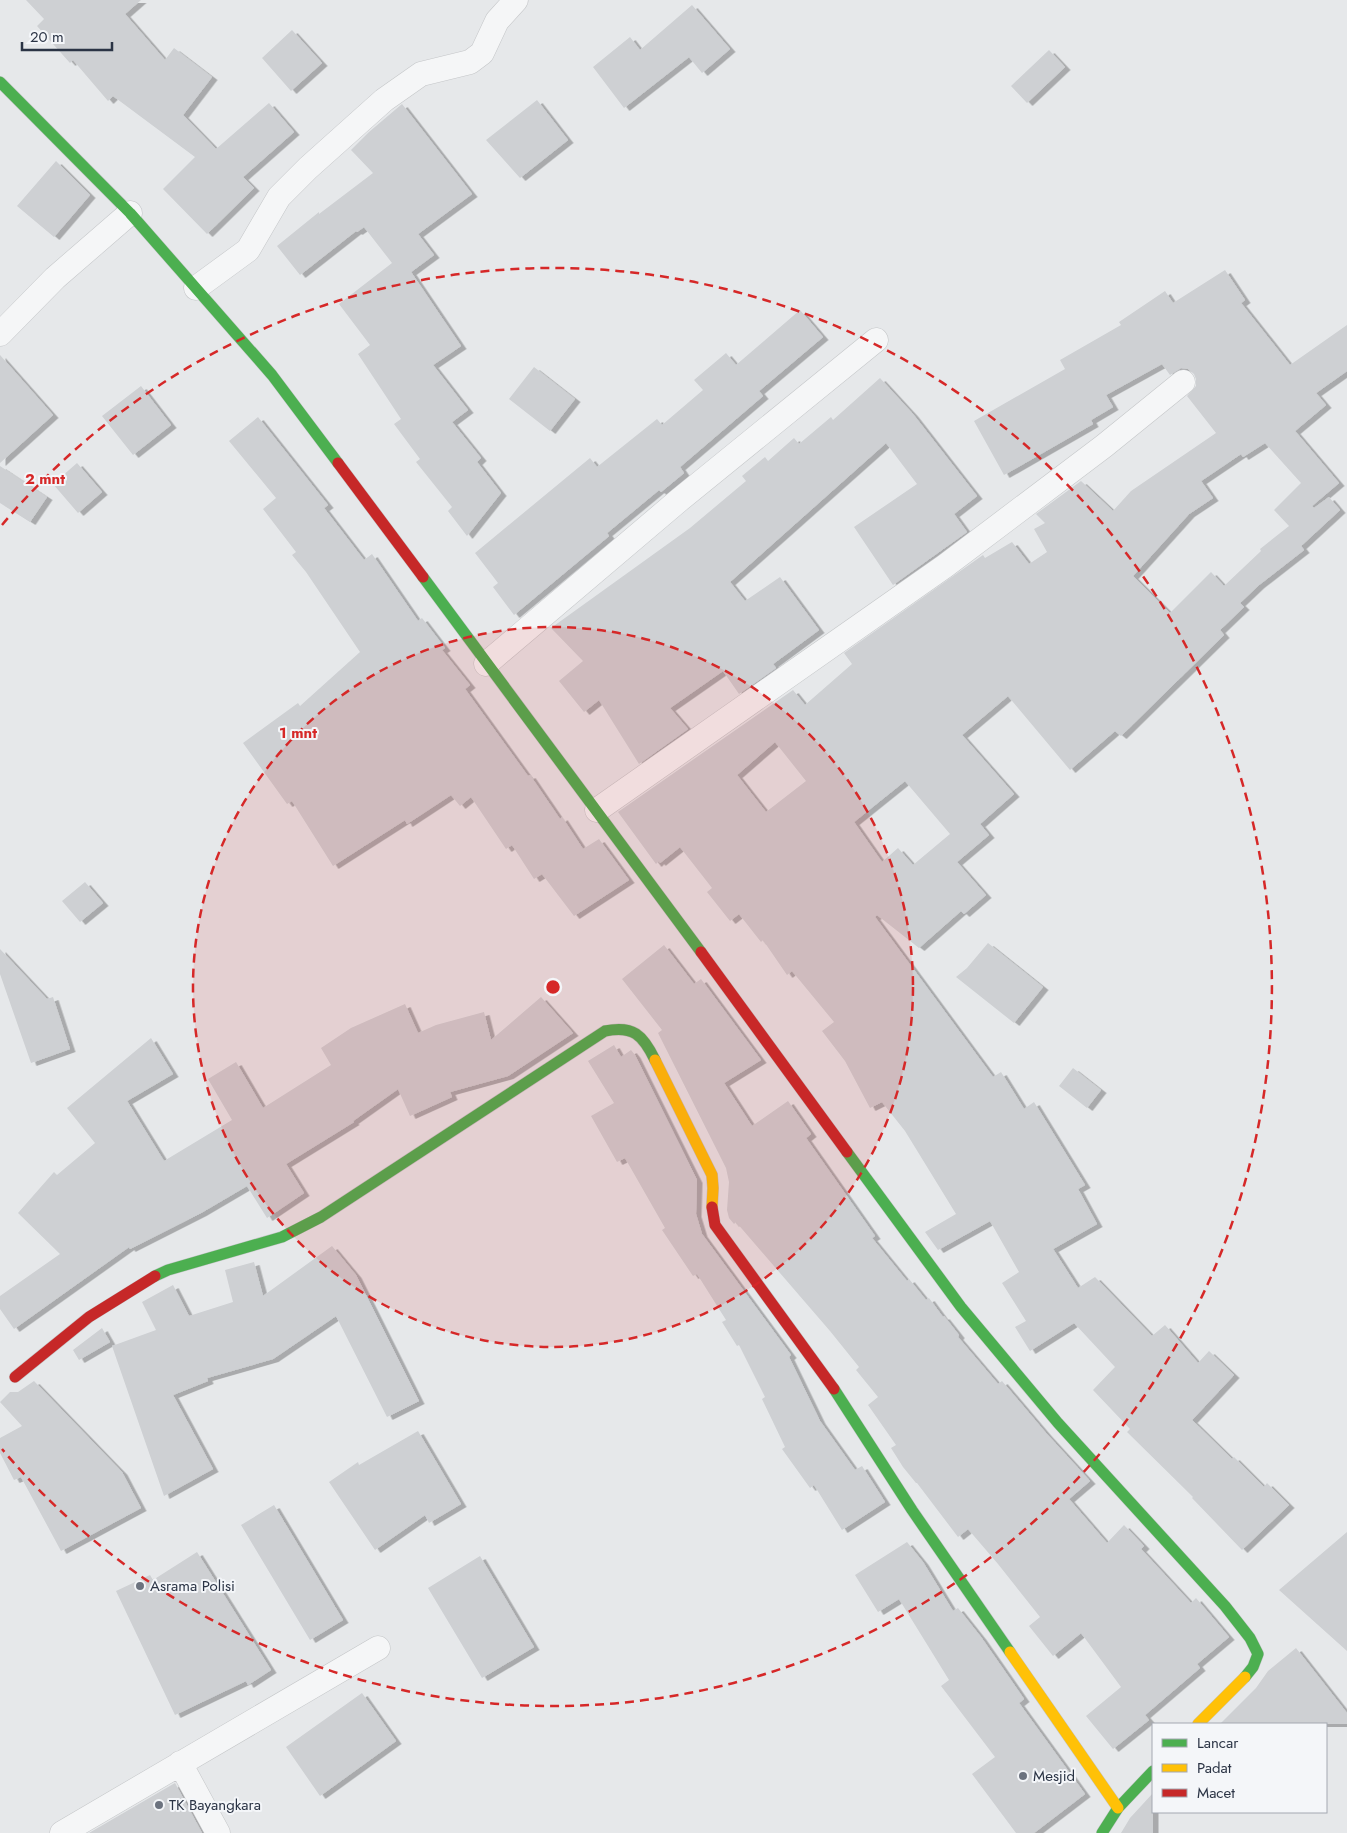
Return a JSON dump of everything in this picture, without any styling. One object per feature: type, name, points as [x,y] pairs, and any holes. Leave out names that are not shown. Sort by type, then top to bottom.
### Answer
[{"type":"main road","points":[[0,82],[130,212],[272,375],[596,810],[961,1307],[1058,1423],[1225,1606],[1250,1638],[1258,1654],[1253,1667],[1199,1723]]},
{"type":"main road","points":[[15,1377],[89,1318],[144,1282],[168,1270],[248,1248],[289,1233],[321,1217],[605,1031],[623,1029],[636,1032],[648,1046],[712,1175],[714,1192],[710,1207],[715,1225],[823,1372],[912,1510],[1118,1808]]},
{"type":"main road","points":[[1102,1833],[1118,1808],[1152,1772]]},
{"type":"street","points":[[196,288],[248,250],[279,197],[308,168],[384,100],[421,74],[470,62],[482,53],[497,21],[516,0]]},
{"type":"street","points":[[0,334],[55,278],[130,212]]},
{"type":"street","points":[[486,664],[686,495],[876,340]]},
{"type":"street","points":[[596,810],[945,566],[1104,446],[1183,382]]},
{"type":"street","points":[[62,1833],[378,1648]]},
{"type":"street","points":[[180,1763],[218,1833]]},
{"type":"building","points":[[26,0],[141,0],[125,14],[165,60],[174,48],[212,77],[183,115],[216,149],[269,103],[294,132],[243,177],[254,188],[207,234],[163,189],[195,157],[113,96],[108,101],[73,60],[70,63],[37,26],[44,19]]},
{"type":"building","points":[[692,5],[730,49],[702,73],[689,57],[624,108],[593,67],[630,37],[640,50]]},
{"type":"building","points":[[292,30],[322,63],[291,91],[262,58]]},
{"type":"building","points":[[1049,50],[1065,67],[1027,103],[1011,86]]},
{"type":"building","points":[[537,100],[568,140],[520,178],[486,140]]},
{"type":"building","points":[[402,104],[472,194],[418,234],[434,255],[411,272],[461,346],[433,365],[468,410],[452,422],[481,458],[477,462],[501,493],[467,536],[448,511],[452,507],[416,462],[420,459],[394,424],[401,419],[358,354],[370,345],[339,304],[392,263],[364,227],[356,231],[300,275],[277,246],[319,212],[319,214],[373,173],[351,150]]},
{"type":"building","points":[[56,161],[90,195],[54,237],[17,206]]},
{"type":"building","points":[[1225,270],[1245,300],[1241,303],[1290,365],[1347,325],[1347,371],[1316,393],[1326,405],[1295,431],[1339,483],[1312,506],[1314,508],[1329,497],[1340,510],[1301,546],[1304,550],[1259,585],[1240,603],[1244,607],[1220,630],[1224,635],[1121,736],[1115,731],[1070,770],[1008,696],[962,735],[1014,794],[980,824],[989,835],[957,862],[986,895],[964,914],[961,911],[919,948],[877,915],[875,917],[993,1077],[1001,1072],[1024,1109],[1034,1102],[1085,1185],[1078,1189],[1097,1224],[1053,1249],[1078,1288],[1095,1277],[1152,1336],[1165,1325],[1198,1363],[1209,1351],[1234,1375],[1192,1420],[1232,1459],[1234,1457],[1264,1487],[1267,1483],[1289,1505],[1242,1550],[1193,1497],[1127,1432],[1130,1429],[1093,1390],[1115,1367],[1074,1323],[1030,1351],[1015,1327],[1026,1321],[1002,1283],[1019,1272],[990,1221],[938,1250],[925,1232],[956,1214],[905,1131],[882,1102],[870,1108],[845,1061],[822,1031],[834,1022],[792,971],[787,975],[763,940],[761,942],[739,914],[730,921],[707,892],[712,888],[680,847],[656,864],[618,812],[793,690],[805,705],[852,664],[844,653],[983,555],[985,558],[1012,542],[1029,564],[1047,552],[1034,529],[1045,523],[1036,514],[1081,481],[1113,511],[1131,491],[1216,433],[1187,396],[1196,386],[1194,374],[1188,369],[1181,368],[1170,375],[1162,364],[1106,395],[1113,407],[1091,420],[1093,424],[1004,475],[974,421],[1065,369],[1060,360],[1121,325],[1119,322],[1165,291],[1173,303]],"holes":[[[1265,443],[1301,483],[1274,510],[1289,526],[1260,549],[1261,551],[1224,586],[1211,572],[1170,613],[1133,576],[1189,514],[1213,498],[1201,481],[1241,454],[1243,457]],[[775,742],[806,781],[766,812],[737,775]],[[905,781],[950,834],[913,865],[898,848],[882,862],[854,822]]]},
{"type":"building","points":[[800,310],[823,337],[759,391],[763,396],[680,467],[684,473],[661,492],[659,490],[607,533],[609,536],[514,615],[493,587],[498,583],[475,553],[590,458],[597,467],[657,419],[662,425],[703,390],[694,380],[726,353],[736,365]]},
{"type":"building","points":[[0,355],[53,415],[0,463]]},
{"type":"building","points":[[534,367],[575,399],[550,431],[509,399]]},
{"type":"building","points":[[880,378],[913,414],[977,496],[954,514],[967,532],[893,585],[854,527],[917,484],[886,443],[730,582],[745,601],[780,577],[819,630],[773,664],[776,668],[739,694],[723,671],[670,708],[688,729],[639,764],[599,700],[584,712],[559,681],[583,661],[551,628],[690,528],[746,481],[742,476],[765,457],[768,461],[794,438],[799,444],[831,417],[833,420]]},
{"type":"building","points":[[141,386],[171,425],[133,455],[102,416]]},
{"type":"building","points":[[258,417],[328,505],[324,508],[364,560],[372,554],[418,621],[422,618],[445,648],[442,650],[470,685],[465,689],[528,776],[530,775],[560,819],[562,817],[583,849],[599,839],[629,880],[574,916],[542,874],[534,879],[512,845],[506,849],[471,797],[460,806],[451,795],[407,824],[405,820],[333,866],[292,801],[287,804],[243,743],[298,703],[300,706],[360,652],[306,572],[292,555],[296,552],[263,509],[276,498],[229,441]]},
{"type":"building","points":[[77,463],[102,492],[78,513],[53,484]]},
{"type":"building","points":[[0,466],[47,497],[30,522],[0,503]]},
{"type":"building","points":[[85,882],[103,903],[80,922],[62,901]]},
{"type":"building","points":[[988,943],[1043,987],[1014,1023],[956,977],[967,968]]},
{"type":"building","points":[[664,945],[694,984],[701,979],[761,1060],[724,1083],[752,1126],[788,1101],[811,1134],[806,1138],[875,1236],[872,1238],[907,1281],[909,1279],[926,1300],[929,1298],[959,1335],[958,1337],[998,1384],[1002,1381],[1090,1481],[1069,1499],[1107,1543],[1124,1525],[1144,1546],[1141,1549],[1191,1603],[1196,1598],[1229,1637],[1197,1664],[1200,1668],[1145,1715],[1149,1720],[1113,1749],[1086,1716],[1121,1687],[1081,1633],[1053,1656],[1029,1626],[1040,1617],[998,1564],[968,1529],[958,1537],[903,1467],[891,1448],[896,1445],[868,1405],[878,1397],[856,1370],[859,1367],[736,1222],[734,1224],[729,1218],[727,1210],[729,1182],[726,1168],[658,1033],[662,1030],[622,979]]},
{"type":"building","points":[[0,949],[47,999],[53,997],[70,1049],[31,1063],[0,974]]},
{"type":"building","points":[[541,997],[573,1033],[508,1076],[450,1092],[452,1097],[410,1116],[398,1089],[354,1122],[286,1164],[304,1193],[267,1218],[247,1186],[201,1213],[130,1249],[129,1247],[14,1329],[0,1309],[0,1296],[60,1254],[18,1213],[54,1172],[57,1175],[95,1143],[67,1108],[151,1038],[173,1074],[127,1101],[164,1161],[232,1120],[208,1079],[236,1062],[263,1108],[331,1065],[321,1048],[351,1028],[405,1004],[418,1033],[436,1025],[484,1012],[491,1040]]},
{"type":"building","points":[[614,1045],[621,1057],[631,1050],[635,1055],[697,1180],[696,1214],[702,1234],[791,1355],[789,1357],[820,1421],[855,1470],[862,1466],[885,1502],[842,1530],[814,1485],[810,1488],[782,1449],[785,1447],[762,1399],[765,1397],[739,1345],[737,1346],[722,1322],[726,1320],[697,1274],[693,1276],[662,1230],[665,1228],[625,1158],[617,1162],[591,1116],[614,1103],[588,1061]]},
{"type":"building","points":[[1073,1068],[1101,1090],[1087,1108],[1059,1086]]},
{"type":"building","points":[[332,1246],[356,1275],[419,1401],[387,1417],[336,1316],[273,1359],[207,1378],[208,1381],[173,1395],[213,1469],[164,1496],[112,1346],[156,1330],[142,1302],[173,1285],[189,1316],[233,1302],[225,1270],[254,1262],[263,1296]]},
{"type":"building","points":[[102,1328],[110,1342],[79,1360],[73,1350]]},
{"type":"building","points":[[34,1381],[122,1472],[141,1508],[61,1551],[21,1477],[14,1480],[0,1453],[0,1438],[22,1426],[0,1402],[10,1392],[18,1392]]},
{"type":"building","points":[[418,1431],[461,1504],[429,1523],[425,1515],[375,1550],[329,1482],[358,1462],[359,1465]]},
{"type":"building","points":[[274,1505],[343,1620],[310,1640],[241,1525]]},
{"type":"building","points":[[1347,1532],[1347,1651],[1279,1590]]},
{"type":"building","points":[[907,1542],[923,1562],[953,1611],[958,1608],[981,1637],[1024,1699],[1019,1703],[1085,1794],[1034,1833],[1016,1833],[972,1774],[995,1757],[941,1686],[949,1680],[899,1599],[878,1612],[855,1575]]},
{"type":"building","points":[[197,1552],[271,1670],[248,1685],[246,1681],[175,1715],[116,1591],[150,1575],[153,1580]]},
{"type":"building","points":[[480,1556],[534,1647],[482,1678],[428,1588]]},
{"type":"building","points":[[1296,1648],[1347,1713],[1347,1724],[1221,1723],[1256,1688],[1268,1671]]},
{"type":"building","points":[[362,1693],[396,1741],[320,1796],[286,1747]]},
{"type":"building","name":"TK Bayangkara","points":[[175,1783],[202,1833],[89,1833]]},
{"type":"building","points":[[1152,1794],[1153,1833],[1121,1833],[1130,1818]]},
{"type":"traffic: fast","points":[[0,82],[130,213],[272,375],[338,463]]},
{"type":"traffic: fast","points":[[423,577],[701,952]]},
{"type":"traffic: fast","points":[[155,1276],[168,1270],[282,1237],[321,1217],[605,1031],[623,1029],[636,1034],[646,1044],[655,1060]]},
{"type":"traffic: fast","points":[[847,1152],[961,1307],[1058,1423],[1225,1606],[1250,1638],[1258,1654],[1253,1667],[1245,1677]]},
{"type":"traffic: fast","points":[[834,1389],[912,1510],[1010,1652]]},
{"type":"traffic: fast","points":[[1102,1833],[1118,1808],[1152,1772]]},
{"type":"traffic: slow","points":[[655,1060],[712,1175],[712,1207]]},
{"type":"traffic: slow","points":[[1010,1652],[1118,1808]]},
{"type":"traffic: slow","points":[[1199,1723],[1245,1677]]},
{"type":"traffic: jam","points":[[338,463],[423,577]]},
{"type":"traffic: jam","points":[[701,952],[847,1152]]},
{"type":"traffic: jam","points":[[712,1207],[715,1225],[834,1389]]},
{"type":"traffic: jam","points":[[15,1377],[89,1317],[155,1276]]},
{"type":"place","name":"Asrama Polisi","points":[[140,1586]]},
{"type":"place","name":"Mesjid","points":[[1023,1776]]},
{"type":"place","name":"TK Bayangkara","points":[[159,1805]]}]
